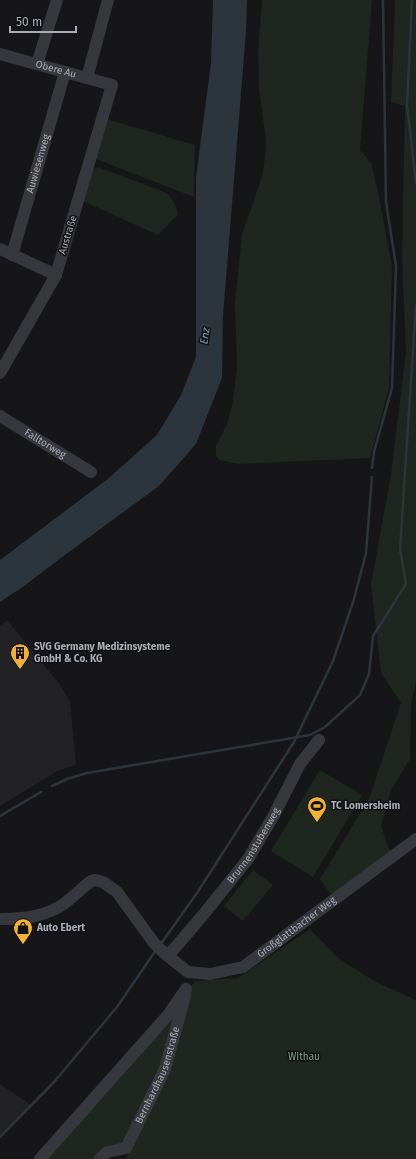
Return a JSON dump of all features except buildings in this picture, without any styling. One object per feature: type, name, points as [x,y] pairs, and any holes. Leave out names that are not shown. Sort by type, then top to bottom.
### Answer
[{"type":"street","points":[[37,64],[57,0]]},
{"type":"street","points":[[87,78],[108,0]]},
{"type":"street","name":"Obere Au","points":[[0,54],[112,85]]},
{"type":"street","name":"Auwiesenweg","points":[[12,255],[64,72]]},
{"type":"street","name":"Austraße","points":[[0,373],[56,275],[112,85]]},
{"type":"street","points":[[0,249],[56,275]]},
{"type":"street","name":"Falltorweg","points":[[0,416],[91,472]]},
{"type":"street","name":"Brunnenstubenweg","points":[[165,954],[179,945],[248,859],[274,815],[300,764],[319,740]]},
{"type":"street","name":"Großglattbacher Weg","points":[[188,972],[210,974],[243,967],[416,839]]},
{"type":"street","points":[[0,919],[18,919],[48,913],[64,904],[87,884],[96,880],[103,882],[117,892],[154,943],[165,954],[188,972]]},
{"type":"street","name":"Bernhardhausenstraße","points":[[100,1159],[107,1152],[126,1148],[164,1069],[185,998],[188,972]]},
{"type":"street","points":[[40,1159],[168,1015],[186,989]]},
{"type":"shaded area","points":[[7,620],[61,686],[70,702],[76,765],[57,771],[0,806],[0,626]]},
{"type":"shaded area","points":[[0,1084],[31,1105],[13,1126],[0,1137]]},
{"type":"green space","points":[[262,0],[372,0],[360,150],[371,163],[392,266],[389,388],[370,458],[239,464],[219,460],[216,455],[216,446],[227,424],[232,406],[237,368],[235,302],[242,234],[262,177],[265,158],[266,141],[259,89],[258,52]]},
{"type":"green space","points":[[395,0],[416,0],[416,682],[411,704],[410,759],[391,790],[381,826],[391,854],[333,897],[320,879],[369,799],[401,703],[381,673],[371,584],[391,475],[406,352],[402,257],[405,106],[391,102]]},
{"type":"green space","points":[[106,119],[195,145],[194,197],[96,159]]},
{"type":"green space","points":[[98,167],[167,193],[174,202],[178,214],[158,235],[83,201],[92,170]]},
{"type":"green space","name":"TC Lomersheim","points":[[320,770],[362,795],[313,877],[271,851]]},
{"type":"green space","points":[[253,870],[273,885],[243,921],[224,906]]},
{"type":"green space","name":"Withau","points":[[310,929],[339,959],[376,982],[416,1000],[416,1159],[126,1159],[130,1144],[109,1145],[93,1159],[45,1159],[160,1030],[195,981],[238,978]]},
{"type":"water","name":"Enz","points":[[213,0],[247,0],[246,31],[223,316],[222,378],[196,444],[159,486],[24,586],[0,602],[0,560],[109,478],[157,435],[181,395],[196,357],[196,177],[211,63]]},
{"type":"waterway","points":[[372,468],[374,452],[392,388],[396,266],[386,202],[383,0]]},
{"type":"waterway","points":[[412,0],[407,105],[416,183]]},
{"type":"waterway","points":[[52,786],[67,779],[87,773],[310,735],[325,727],[360,695],[369,674],[373,636],[406,584],[400,549],[416,305]]},
{"type":"waterway","points":[[160,945],[197,893],[294,742],[333,661],[354,599],[366,553],[372,477]]},
{"type":"waterway","points":[[0,816],[41,792]]},
{"type":"waterway","points":[[0,1137],[54,1082],[117,1007],[156,950]]},
{"type":"place","name":"SVG Germany Medizinsysteme GmbH & Co. KG","points":[[20,670]]},
{"type":"place","name":"TC Lomersheim","points":[[317,823]]},
{"type":"place","name":"Auto Ebert","points":[[23,945]]}]
